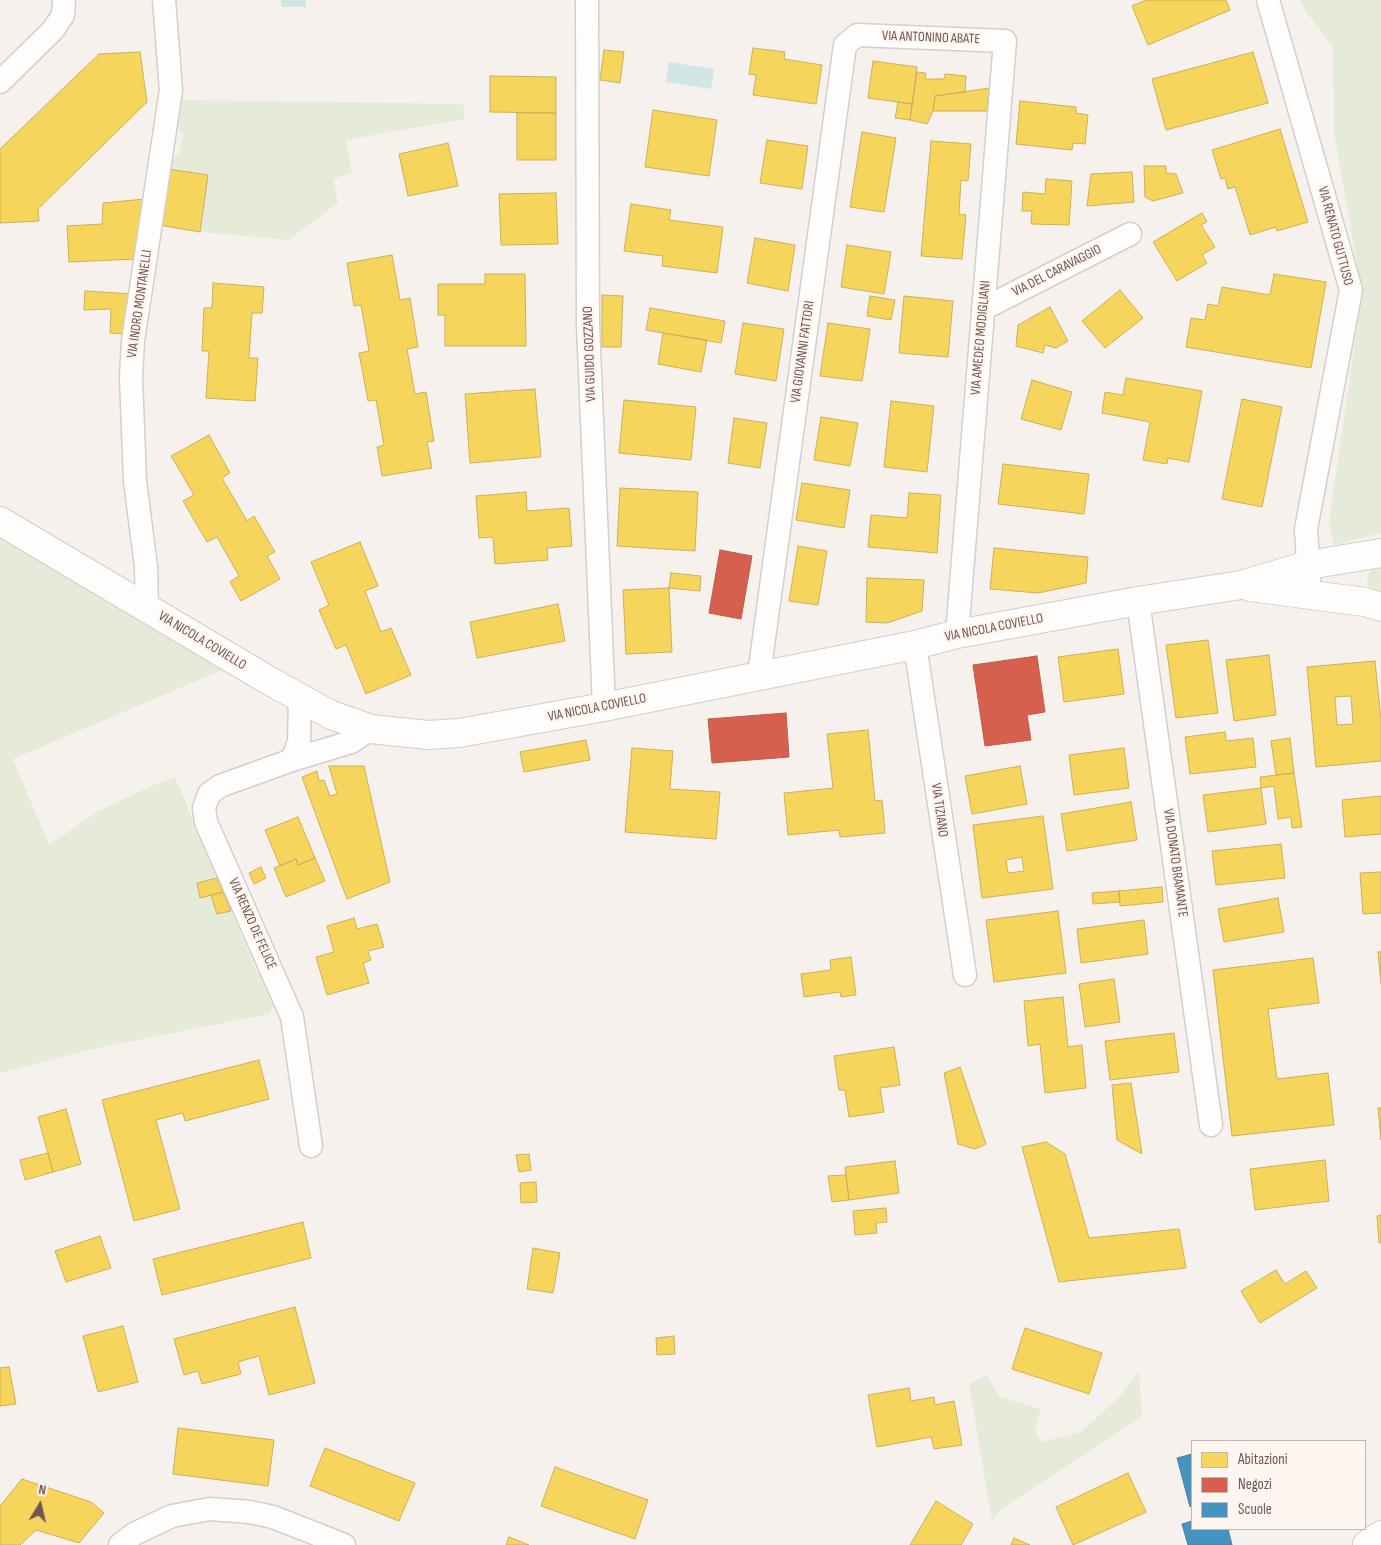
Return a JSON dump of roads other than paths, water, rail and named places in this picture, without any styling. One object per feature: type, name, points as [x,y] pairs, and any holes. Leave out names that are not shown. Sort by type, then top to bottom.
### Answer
[{"type":"main road","name":"VIA NICOLA COVIELLO","points":[[0,521],[300,699],[331,715],[372,729],[418,734],[459,732],[604,707],[915,645],[957,634],[1138,601],[1241,585]]},
{"type":"main road","points":[[1241,585],[1308,565],[1374,554]]},
{"type":"main road","points":[[1373,604],[1357,590],[1356,579],[1359,567],[1374,554]]},
{"type":"main road","points":[[1241,585],[1373,604]]},
{"type":"main road","points":[[1367,1545],[1381,1535]]},
{"type":"street","points":[[0,82],[53,30],[63,15],[64,0]]},
{"type":"street","name":"VIA INDRO MONTANELLI","points":[[147,608],[146,567],[135,481],[131,377],[133,341],[171,90],[164,0]]},
{"type":"street","name":"VIA GUIDO GOZZANO","points":[[587,0],[588,324],[604,707]]},
{"type":"street","name":"VIA RENATO GUTTUSO","points":[[1268,0],[1351,290],[1306,529],[1310,595]]},
{"type":"street","name":"VIA ANTONINO ABATE","points":[[857,36],[1005,41]]},
{"type":"street","name":"VIA GIOVANNI FATTORI","points":[[758,675],[845,45],[857,36]]},
{"type":"street","name":"VIA AMEDEO MODIGLIANI","points":[[957,634],[1005,41]]},
{"type":"street","name":"VIA DEL CARAVAGGIO","points":[[983,309],[1130,234]]},
{"type":"street","name":"VIA DONATO BRAMANTE","points":[[1138,601],[1211,1125]]},
{"type":"street","name":"VIA TIZIANO","points":[[915,645],[965,975]]},
{"type":"street","points":[[292,760],[299,742],[300,699]]},
{"type":"street","name":"VIA RENZO DE FELICE","points":[[311,1146],[292,1018],[281,989],[206,822],[204,808],[209,794],[220,786],[292,760],[350,742],[372,729]]},
{"type":"street","points":[[120,1545],[134,1534],[172,1516],[210,1509],[250,1512],[273,1518],[344,1545]]}]
